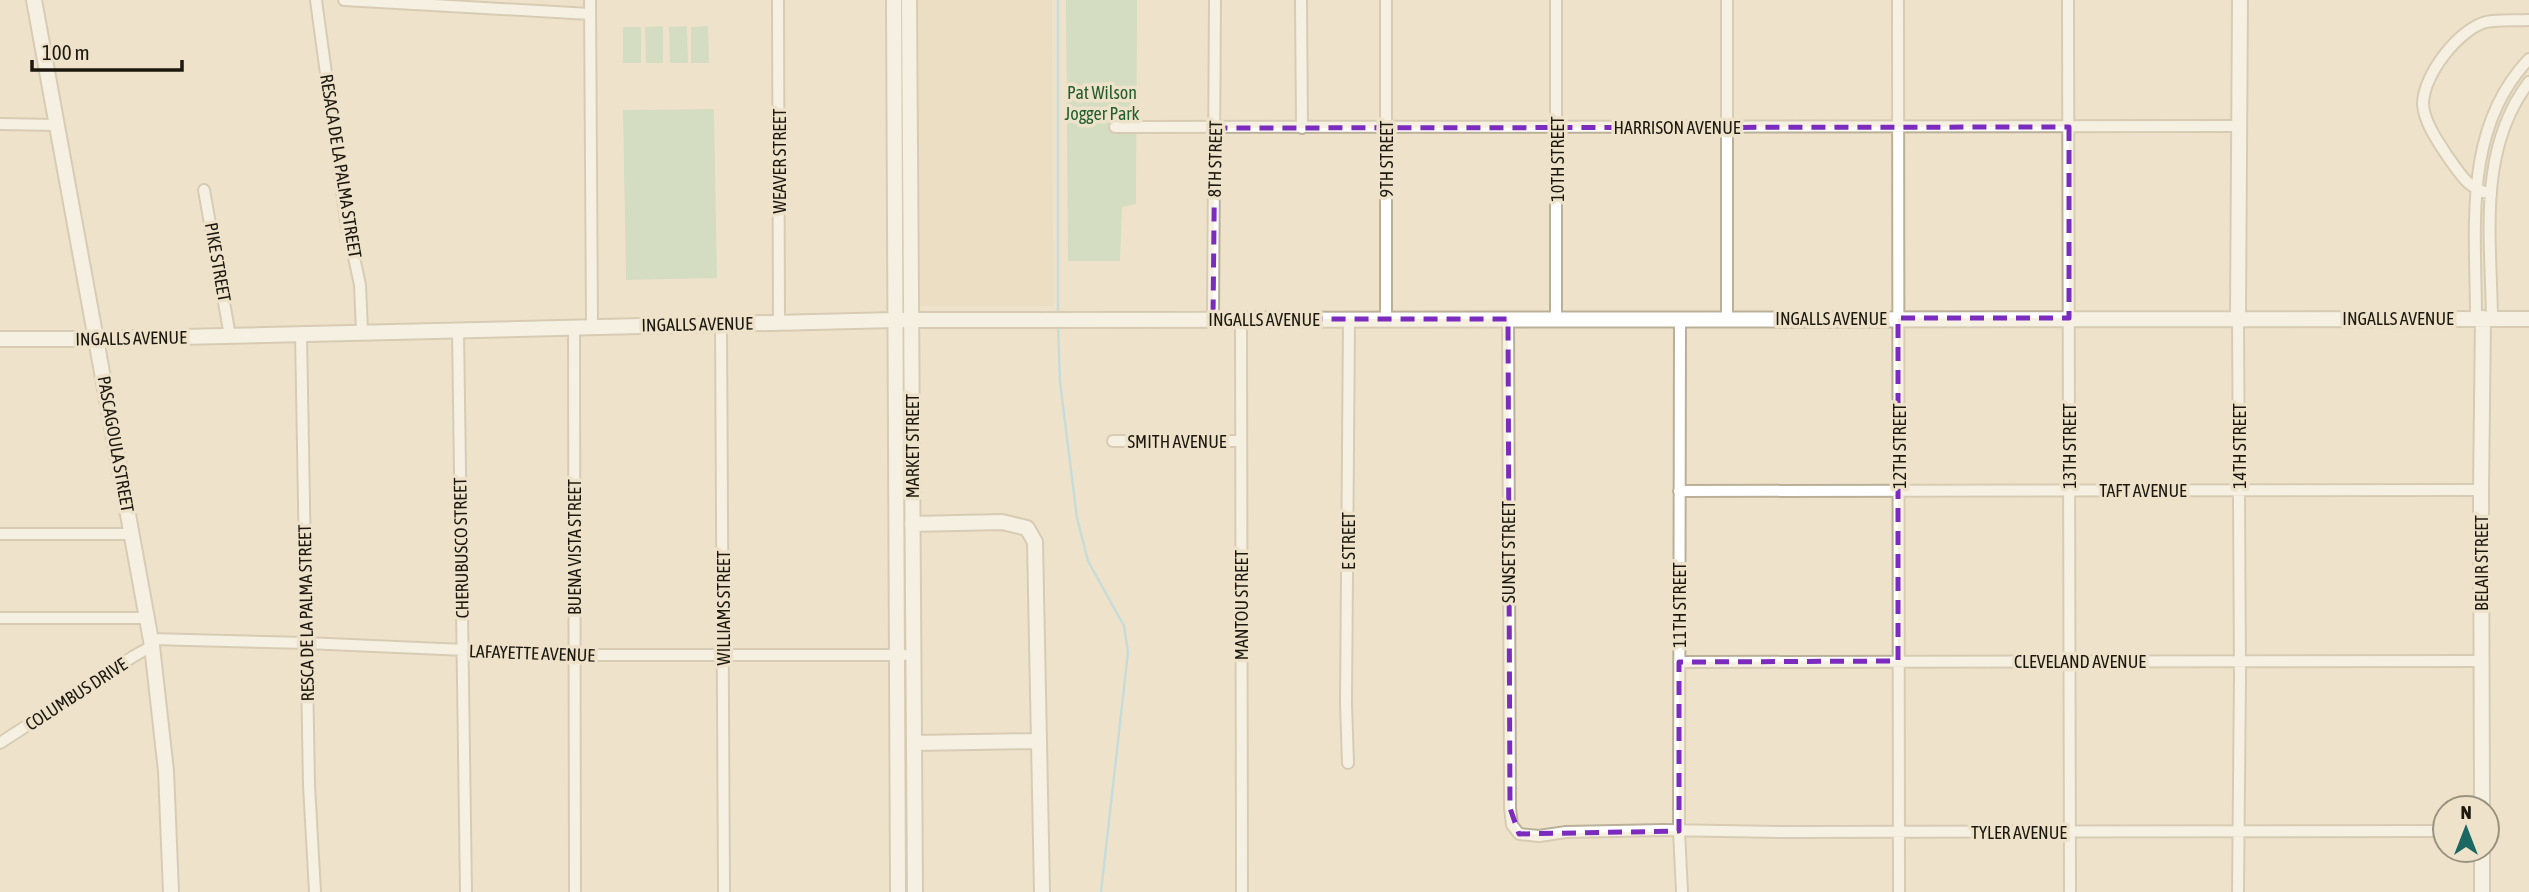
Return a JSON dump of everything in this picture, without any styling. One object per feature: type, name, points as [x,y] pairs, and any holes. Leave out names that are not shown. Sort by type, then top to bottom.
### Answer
[{"type":"street","name":"PASCAGOULA STREET","points":[[34,0],[152,643],[166,771],[172,892]]},
{"type":"street","name":"RESACA DE LA PALMA STREET","points":[[316,0],[346,220],[360,285],[362,332]]},
{"type":"street","points":[[344,0],[590,14]]},
{"type":"street","points":[[590,0],[592,327]]},
{"type":"street","name":"WEAVER STREET","points":[[778,0],[779,322]]},
{"type":"street","name":"MARKET STREET","points":[[894,0],[898,892]]},
{"type":"street","name":"MARKET STREET","points":[[909,0],[915,892]]},
{"type":"street","name":"8TH STREET","points":[[1213,319],[1215,0]]},
{"type":"street","points":[[1301,0],[1302,128]]},
{"type":"street","name":"9TH STREET","points":[[1386,0],[1386,318]]},
{"type":"street","name":"10TH STREET","points":[[1556,0],[1556,319]]},
{"type":"street","points":[[1727,0],[1727,318]]},
{"type":"street","name":"12TH STREET","points":[[1898,0],[1899,892]]},
{"type":"street","name":"13TH STREET","points":[[2068,0],[2070,892]]},
{"type":"street","name":"14TH STREET","points":[[2238,892],[2240,0]]},
{"type":"street","points":[[2491,194],[2476,191],[2461,175],[2425,115],[2424,94],[2437,66],[2464,33],[2485,23],[2529,20]]},
{"type":"street","name":"BELAIR STREET","points":[[2484,318],[2476,191],[2480,157],[2488,124],[2509,84],[2529,59]]},
{"type":"street","name":"BELAIR STREET","points":[[2482,794],[2481,489],[2484,318],[2491,194],[2493,169],[2502,129],[2510,110],[2529,82]]},
{"type":"street","points":[[0,124],[57,125]]},
{"type":"street","name":"HARRISON AVENUE","points":[[1115,127],[2240,126]]},
{"type":"street","name":"PIKE STREET","points":[[204,190],[230,336]]},
{"type":"street","name":"E STREET","points":[[1348,763],[1346,703],[1349,318]]},
{"type":"street","name":"11TH STREET","points":[[1680,318],[1679,831],[1682,892]]},
{"type":"street","name":"INGALLS AVENUE","points":[[0,339],[895,320],[2529,318]]},
{"type":"street","name":"MANTOU STREET","points":[[1241,319],[1242,892]]},
{"type":"street","name":"SUNSET STREET","points":[[1508,319],[1512,825],[1519,834],[1539,836],[1594,831]]},
{"type":"street","name":"WILLIAMS STREET","points":[[721,324],[724,892]]},
{"type":"street","name":"BUENA VISTA STREET","points":[[574,327],[575,892]]},
{"type":"street","name":"CHERUBUSCO STREET","points":[[458,330],[466,892]]},
{"type":"street","name":"RESCA DE LA PALMA STREET","points":[[301,334],[309,785],[315,892]]},
{"type":"street","name":"SMITH AVENUE","points":[[1113,441],[1241,441]]},
{"type":"street","name":"TAFT AVENUE","points":[[1679,491],[2481,489]]},
{"type":"street","points":[[912,524],[1002,522],[1027,528],[1035,542],[1042,892]]},
{"type":"street","points":[[0,534],[132,534]]},
{"type":"street","points":[[0,618],[148,618]]},
{"type":"street","name":"LAFAYETTE AVENUE","points":[[152,643],[306,643],[575,655],[913,655]]},
{"type":"street","name":"COLUMBUS DRIVE","points":[[0,743],[152,643]]},
{"type":"street","name":"CLEVELAND AVENUE","points":[[1679,662],[2481,661]]},
{"type":"street","points":[[914,743],[1039,741]]},
{"type":"street","name":"TYLER AVENUE","points":[[1594,831],[2431,831]]},
{"type":"street","points":[[2482,864],[2482,892]]},
{"type":"highlighted area","points":[[2069,127],[2069,318],[1898,318],[1898,661],[1679,662],[1679,831],[1519,834],[1510,808],[1508,319],[1213,319],[1215,128]]},
{"type":"shaded area","points":[[916,0],[1052,0],[1053,306],[919,306]]},
{"type":"green space","name":"Pat Wilson Jogger Park","points":[[1066,0],[1137,0],[1136,204],[1122,207],[1120,261],[1068,261]]},
{"type":"green space","points":[[663,26],[663,63],[646,63],[645,27]]},
{"type":"green space","points":[[687,26],[688,63],[670,63],[669,27]]},
{"type":"green space","points":[[708,26],[709,63],[691,63],[691,27]]},
{"type":"green space","points":[[623,27],[641,27],[641,63],[623,63]]},
{"type":"green space","points":[[714,109],[717,278],[626,280],[623,110]]},
{"type":"waterway","points":[[1058,0],[1058,315]]},
{"type":"waterway","points":[[1058,325],[1060,382],[1077,518],[1088,561],[1124,626],[1128,652],[1101,892]]}]
